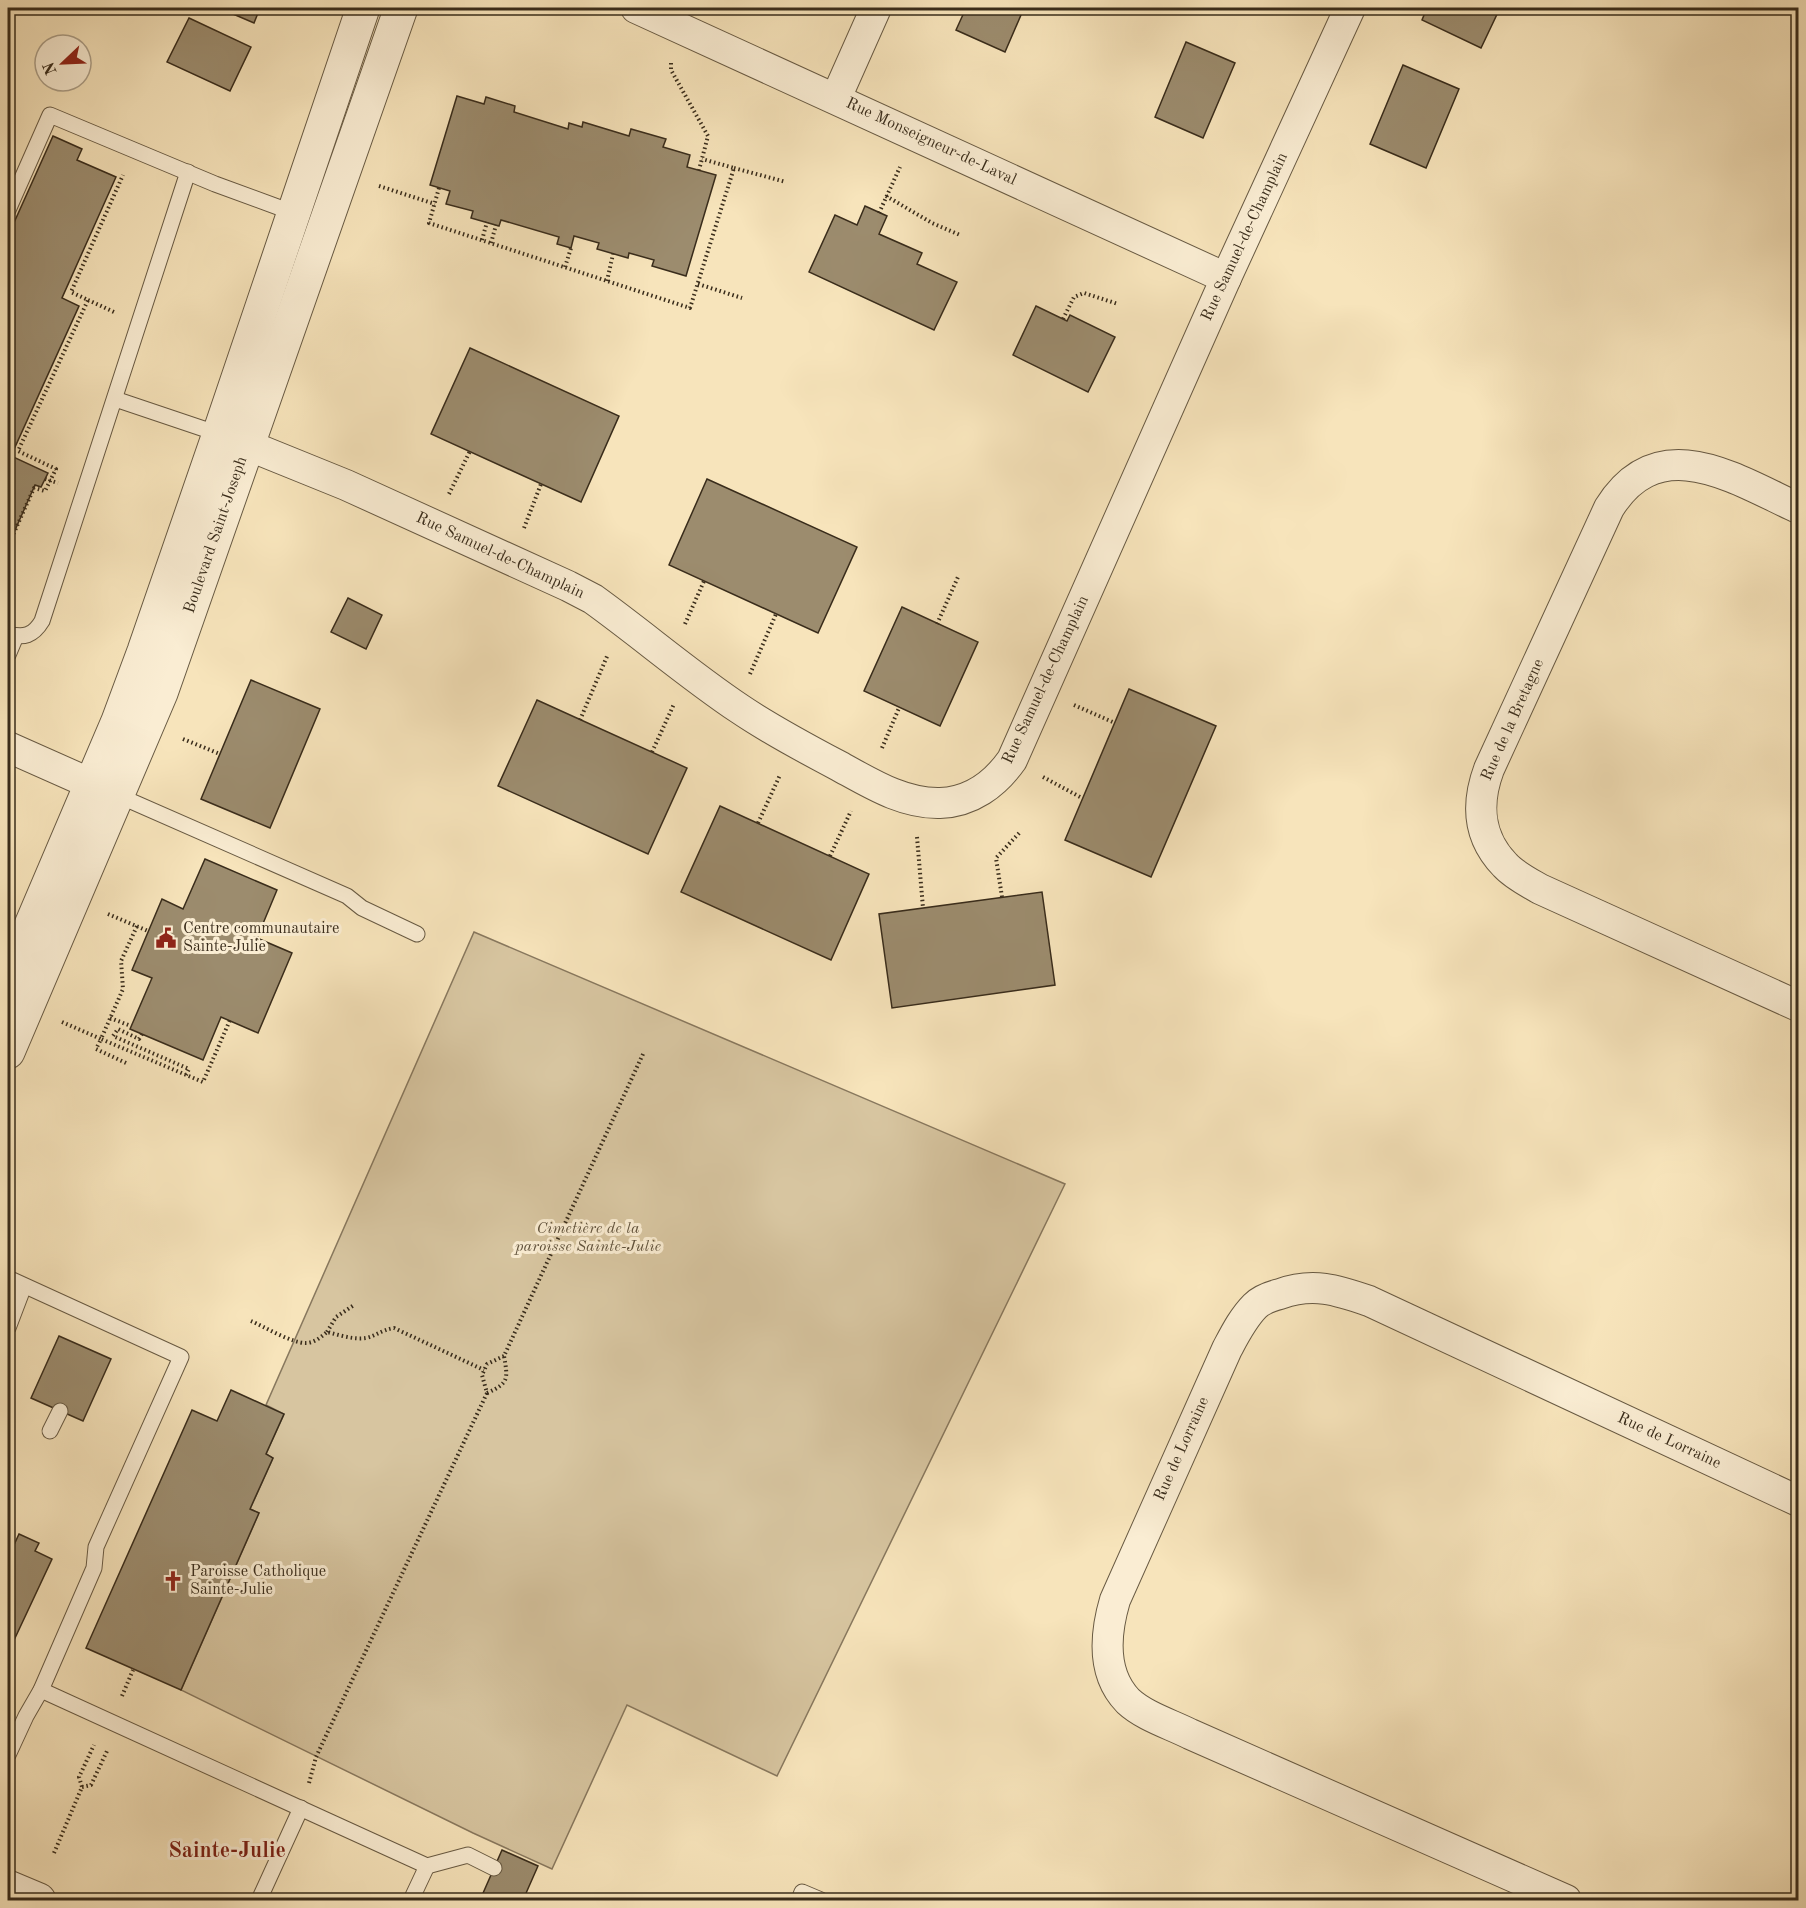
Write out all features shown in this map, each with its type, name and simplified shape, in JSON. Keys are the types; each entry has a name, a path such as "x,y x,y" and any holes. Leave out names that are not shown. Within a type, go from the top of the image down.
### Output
{"street":[{"name":"Boulevard Saint-Joseph","path":"8,979 104,790 161,693 233,440 294,213 363,8"},
{"name":"Boulevard Saint-Joseph","path":"233,440 401,8"},
{"name":"Rue Monseigneur-de-Laval","path":"636,8 1226,278"},
{"path":"836,98 876,8"},
{"name":"Rue Samuel-de-Champlain","path":"233,440 346,485 593,599 740,709 801,746 881,789 906,798 942,803 965,798 985,789 1001,776 1012,760 1226,278 1350,8"},
{"name":"Rue de la Bretagne","path":"1798,508 1723,474 1696,466 1676,464 1655,469 1636,478 1619,491 1609,508 1489,769 1482,789 1480,808 1485,831 1496,853 1505,866 1521,878 1540,889 1798,1006"},
{"path":"8,747 104,790"},
{"name":"Boulevard Saint-Joseph","path":"8,1052 104,790"},
{"name":"Rue de Lorraine","path":"1566,1900 1190,1734 1143,1711 1129,1702 1122,1692 1112,1674 1107,1651 1108,1624 1115,1600 1227,1348 1241,1323 1256,1304 1296,1288 1319,1287 1346,1293 1369,1301 1798,1501"},
{"path":"8,1887 39,1900"}],"lane":[{"path":"8,210 50,115 294,213"},
{"path":"8,655 12,635 28,635 36,630 42,621 188,172"},
{"path":"115,399 233,440"},
{"path":"104,790 347,896 362,908 417,934"},
{"path":"8,1278 181,1357 96,1547 94,1568 41,1690 8,1755"},
{"path":"8,1328 24,1286"},
{"path":"50,1431 60,1411"},
{"path":"41,1690 427,1866 468,1855 494,1868"},
{"path":"260,1900 301,1808"},
{"path":"411,1900 427,1866"},
{"path":"799,1900 802,1892 821,1900"}],"path":[{"path":"672,57 671,70 708,136 699,170"},
{"path":"879,213 915,135"},
{"path":"702,159 786,182"},
{"path":"440,188 429,223 690,308 734,168"},
{"path":"8,546 34,488 45,491 48,479 56,469 18,451 88,300 71,292 124,174 115,170"},
{"path":"379,186 435,204"},
{"path":"886,196 932,223 960,236"},
{"path":"482,240 487,222"},
{"path":"491,243 496,225"},
{"path":"94,227 99,230"},
{"path":"565,267 571,248"},
{"path":"607,281 613,254"},
{"path":"698,284 742,298"},
{"path":"1063,319 1074,297 1084,293 1118,304"},
{"path":"448,496 470,452"},
{"path":"522,531 542,484"},
{"path":"938,624 958,577"},
{"path":"681,632 704,581"},
{"path":"748,679 776,614"},
{"path":"580,720 610,650 630,626"},
{"path":"879,754 899,708"},
{"path":"183,739 219,754"},
{"path":"758,823 782,771 801,746"},
{"path":"918,800 916,831 923,908"},
{"path":"1002,897 996,858 1021,831"},
{"path":"108,914 148,931"},
{"path":"126,1063 96,1049 123,989 121,961 137,926"},
{"path":"110,1018 131,1026"},
{"path":"62,1022 203,1082 230,1020"},
{"path":"142,1034 139,1039 118,1029 113,1036 189,1069 186,1075"},
{"path":"316,1757 487,1394 501,1386 507,1374 504,1356 643,1054"},
{"path":"252,1321 305,1343 317,1340 327,1332 336,1317 354,1305"},
{"path":"327,1332 352,1338 367,1338 382,1330 394,1328 484,1370"},
{"path":"487,1394 482,1375 484,1370 487,1364 504,1356"},
{"path":"122,1697 133,1670"},
{"path":"54,1853 82,1787 79,1777 94,1745"},
{"path":"82,1787 91,1785 107,1751"}],"green space":[{"name":"Cimetière de la paroisse Sainte-Julie","path":"474,932 1065,1184 777,1776 627,1705 552,1869 473,1833 181,1690 259,1513 250,1509 273,1458 266,1454 284,1414 266,1405"}],"building":[{"path":"219,8 260,8 254,23"},
{"path":"966,8 1024,8 1005,52 956,30"},
{"path":"1427,8 1500,8 1481,48 1422,20"},
{"path":"189,18 251,47 230,91 167,62"},
{"path":"1186,42 1235,63 1203,138 1155,117"},
{"path":"1403,65 1459,89 1426,168 1370,144"},
{"path":"457,96 484,104 486,97 515,106 514,112 568,129 569,123 582,127 583,122 629,136 631,129 666,139 663,147 690,155 687,167 716,175 686,276 652,266 654,260 629,253 628,258 597,249 599,243 574,236 571,248 557,244 559,237 501,220 499,226 471,218 473,211 446,204 450,191 430,185"},
{"path":"53,136 82,149 77,160 116,177 62,298 79,306 11,456 48,473 41,487 35,485 8,546 8,236"},
{"path":"865,206 887,216 879,234 922,253 917,264 957,282 934,330 809,272 835,215 857,225"},
{"path":"1036,306 1067,321 1070,315 1115,337 1088,392 1013,355"},
{"path":"470,348 619,416 581,502 431,434"},
{"path":"707,479 857,547 818,633 669,565"},
{"path":"348,598 382,615 366,649 331,632"},
{"path":"902,607 978,642 940,726 864,691"},
{"path":"251,680 320,709 270,828 201,799"},
{"path":"1129,689 1216,726 1151,877 1065,840"},
{"path":"537,700 687,768 648,854 498,786"},
{"path":"720,806 869,874 831,960 681,892"},
{"path":"205,859 277,890 257,938 292,953 258,1033 221,1017 203,1060 130,1029 152,978 132,970 162,899 183,909"},
{"path":"1042,892 1055,985 892,1008 879,914"},
{"path":"59,1336 111,1359 83,1421 31,1398"},
{"name":"Paroisse Catholique Sainte-Julie","path":"231,1390 284,1414 266,1454 273,1458 250,1509 259,1513 181,1690 86,1648 192,1410 217,1421"},
{"path":"19,1534 39,1543 35,1551 52,1559 8,1653 8,1558"},
{"path":"502,1850 538,1866 523,1900 480,1900"}],"place":[{"name":"Centre communautaire Sainte-Julie","path":"166,938"},
{"name":"Paroisse Catholique Sainte-Julie","path":"173,1581"}],"district":[{"name":"Sainte-Julie","path":"227,1851"}]}
